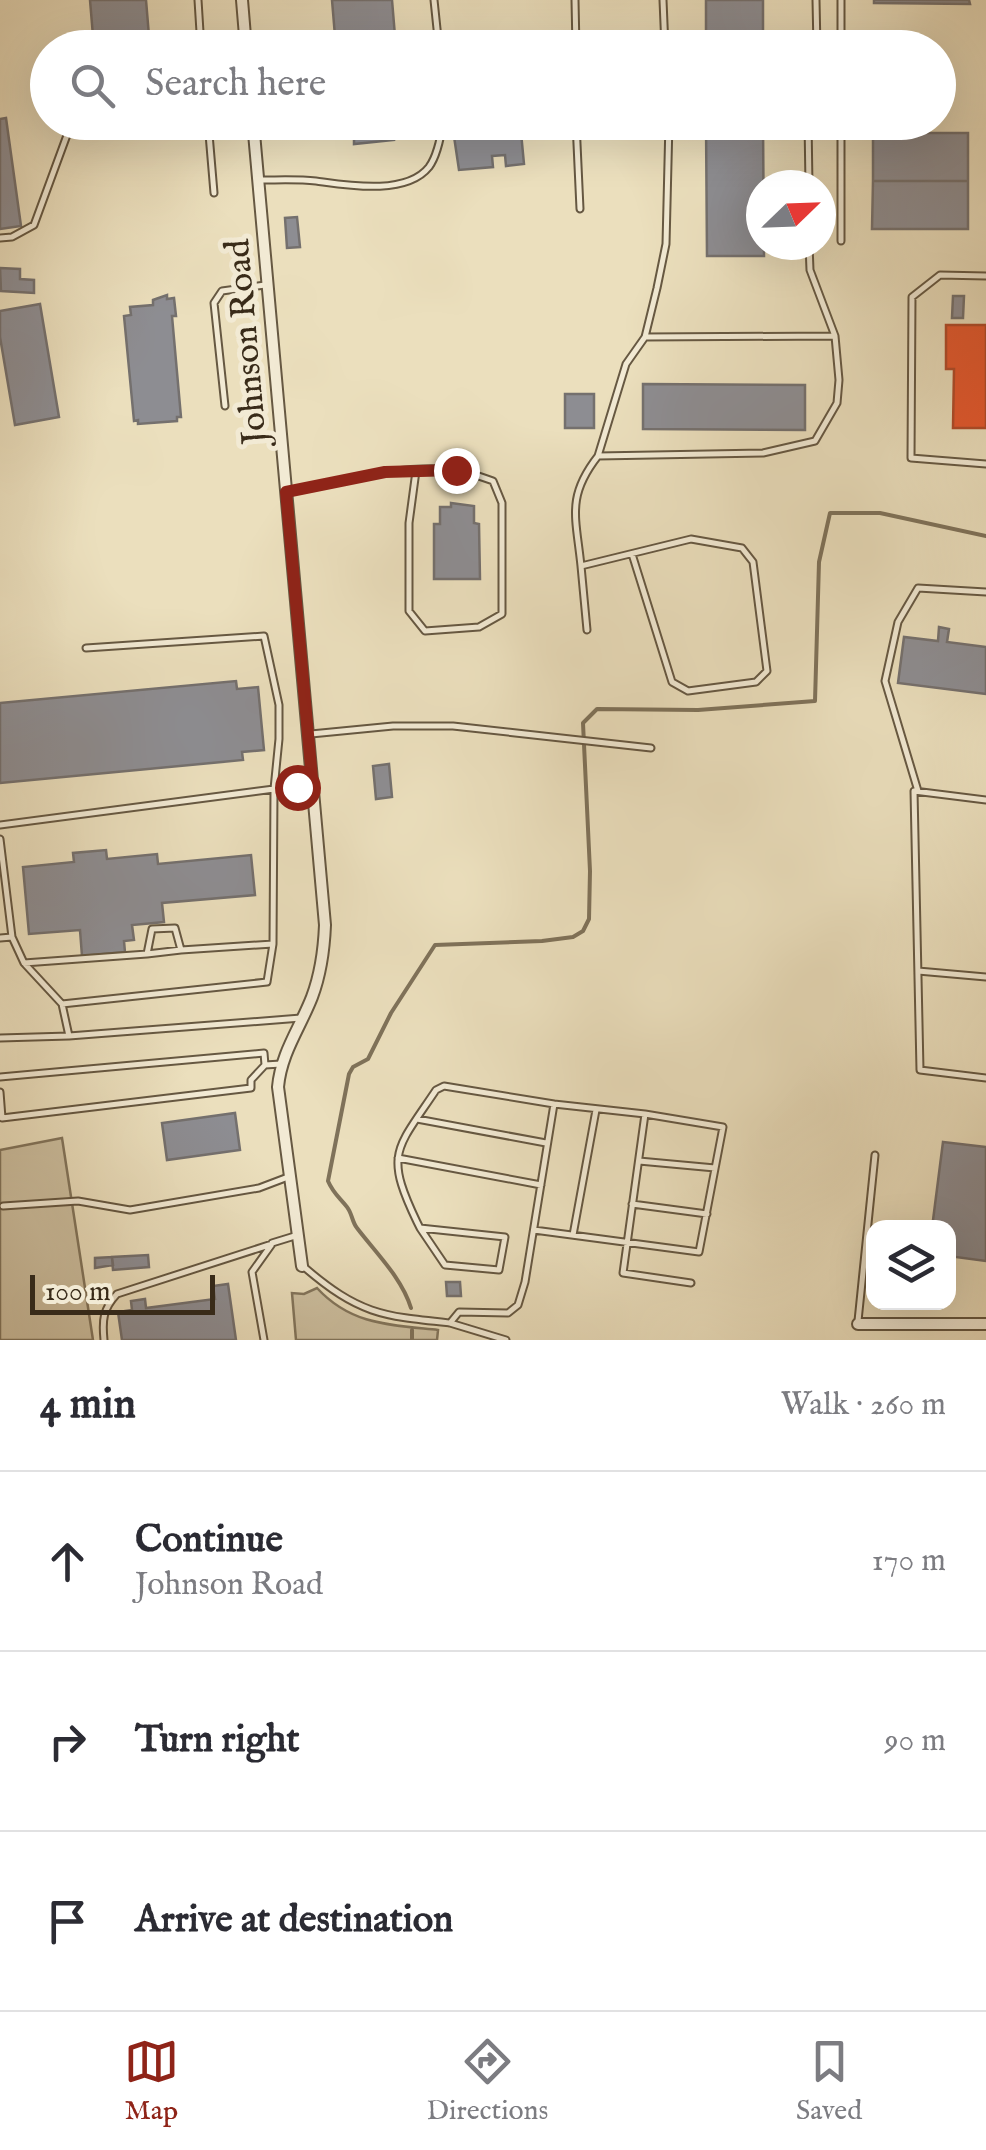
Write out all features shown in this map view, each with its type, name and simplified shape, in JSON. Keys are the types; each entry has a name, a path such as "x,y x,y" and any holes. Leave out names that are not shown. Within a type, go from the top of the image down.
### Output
{"street":[{"path":"242,0 244,30"},
{"name":"Johnson Road","path":"255,140 325,925 320,973 281,1064 278,1096 302,1266"},
{"path":"858,1324 986,1324"}],"lane":[{"path":"198,0 200,30"},
{"path":"434,0 436,30"},
{"path":"575,0 576,30"},
{"path":"662,0 664,30"},
{"path":"816,0 817,30"},
{"path":"841,0 841,30"},
{"path":"0,238 12,237 34,225 65,140"},
{"path":"210,140 214,193"},
{"path":"258,180 356,188 404,180 420,175 430,166 438,140"},
{"path":"577,140 580,209"},
{"path":"587,630 574,502 580,480 598,456 626,364 645,337 666,244 669,140"},
{"path":"808,140 808,170"},
{"path":"840,241 841,140"},
{"path":"598,456 764,453 816,441 836,404 839,380 835,336 810,260"},
{"path":"986,276 940,275 912,297 911,458 986,464"},
{"path":"226,406 214,303 222,291 268,285"},
{"path":"645,337 835,336"},
{"path":"286,492 385,472 416,471 456,470 493,481 502,503 502,614 480,626 425,632 410,611 409,522 416,471"},
{"path":"581,566 692,539 742,548 753,562 767,671 756,682 688,691 672,682 632,554"},
{"path":"919,792 886,680 898,622 918,588 986,592"},
{"path":"62,1004 266,982 273,944 279,706 264,636 86,648"},
{"path":"308,735 392,726 453,726 651,748"},
{"path":"0,825 274,789 313,789"},
{"path":"986,800 914,791 920,1070 986,1078"},
{"path":"0,839 12,937 24,963 62,1004 69,1036"},
{"path":"148,954 152,929 175,928 181,950"},
{"path":"0,938 12,937"},
{"path":"24,963 273,944"},
{"path":"918,971 986,978"},
{"path":"0,1038 301,1018"},
{"path":"0,1077 264,1053 265,1065"},
{"path":"0,1092 2,1118 251,1088 251,1080 265,1065 281,1064"},
{"path":"420,1228 504,1237 499,1270 445,1265 420,1228 398,1184 400,1144 436,1090 444,1086 723,1128 699,1252 534,1230"},
{"path":"450,1324 459,1312 508,1313 518,1305 526,1282 554,1104"},
{"path":"574,1235 596,1110"},
{"path":"644,1114 623,1273 690,1284"},
{"path":"416,1119 548,1143"},
{"path":"858,1324 875,1154"},
{"path":"398,1158 541,1186"},
{"path":"637,1160 715,1168"},
{"path":"1,1206 78,1201 130,1210 259,1188 288,1176"},
{"path":"632,1204 707,1214"},
{"path":"104,1340 102,1321 116,1294 298,1235"},
{"path":"264,1340 252,1272 272,1244"},
{"path":"302,1266 358,1308 450,1324 506,1340"}],"shaded area":[{"path":"62,1138 93,1340 0,1340 0,1150"},
{"path":"317,1288 344,1309 372,1321 438,1330 437,1340 296,1340 292,1293 304,1294"}],"building: Shops":[{"path":"946,325 986,325 986,428 953,428 954,369 946,369"}],"building: Industry":[{"path":"90,0 146,0 148,30 92,30"},
{"path":"332,0 392,0 394,30 334,30"},
{"path":"706,0 763,0 763,30 706,30"},
{"path":"969,0 970,4 874,3"},
{"path":"6,118 21,226 0,229 0,119"},
{"path":"956,133 968,133 968,181 873,181 873,140 956,140"},
{"path":"354,140 394,140 354,144"},
{"path":"455,140 522,140 524,164 506,166 505,155 492,156 493,167 459,170"},
{"path":"706,140 763,140 763,170 746,170 746,256 707,256"},
{"path":"873,181 968,181 968,229 872,229"},
{"path":"297,217 300,247 287,248 285,218"},
{"path":"0,268 20,269 20,279 34,280 34,293 1,291"},
{"path":"167,295 167,299 174,298 176,316 172,316 181,417 177,421 138,424 138,420 134,421 124,316 131,315 130,307 153,305 153,300"},
{"path":"953,296 964,296 963,318 952,318"},
{"path":"40,304 59,417 15,425 0,337 0,311"},
{"path":"643,384 805,385 805,430 643,429"},
{"path":"565,394 594,394 594,428 565,428"},
{"path":"451,503 474,506 474,523 479,524 480,579 434,579 434,524 440,524 440,507 451,507"},
{"path":"939,627 949,629 947,642 986,647 986,694 898,683 904,637 938,641"},
{"path":"236,681 237,689 258,687 264,750 242,752 243,760 0,783 0,703"},
{"path":"389,764 392,797 376,799 373,766"},
{"path":"106,850 107,859 157,854 158,864 251,855 255,895 162,903 164,922 132,925 134,940 124,941 125,952 82,956 80,930 29,934 23,867 74,862 73,853"},
{"path":"235,1113 240,1150 167,1160 162,1123"},
{"path":"943,1142 986,1147 986,1261 956,1257 956,1220 933,1220"},
{"path":"148,1255 149,1267 113,1270 112,1257"},
{"path":"112,1257 113,1265 95,1268 95,1258"},
{"path":"446,1282 460,1282 461,1296 447,1296"},
{"path":"228,1284 236,1340 122,1340 118,1312 132,1310 131,1301 145,1299 146,1308 215,1299 213,1286"}],"waterway":[{"path":"411,1308 395,1276 357,1228 349,1209 328,1181 349,1074 353,1067 368,1059 391,1013 435,945 542,941 573,937 583,931 589,919 590,871 583,723 597,709 698,710 815,701 819,562 830,513 880,513 986,536"},
{"path":"412,1330 412,1340"}],"route":[{"path":"297,787 313,789 286,492 385,472 456,470"}]}
